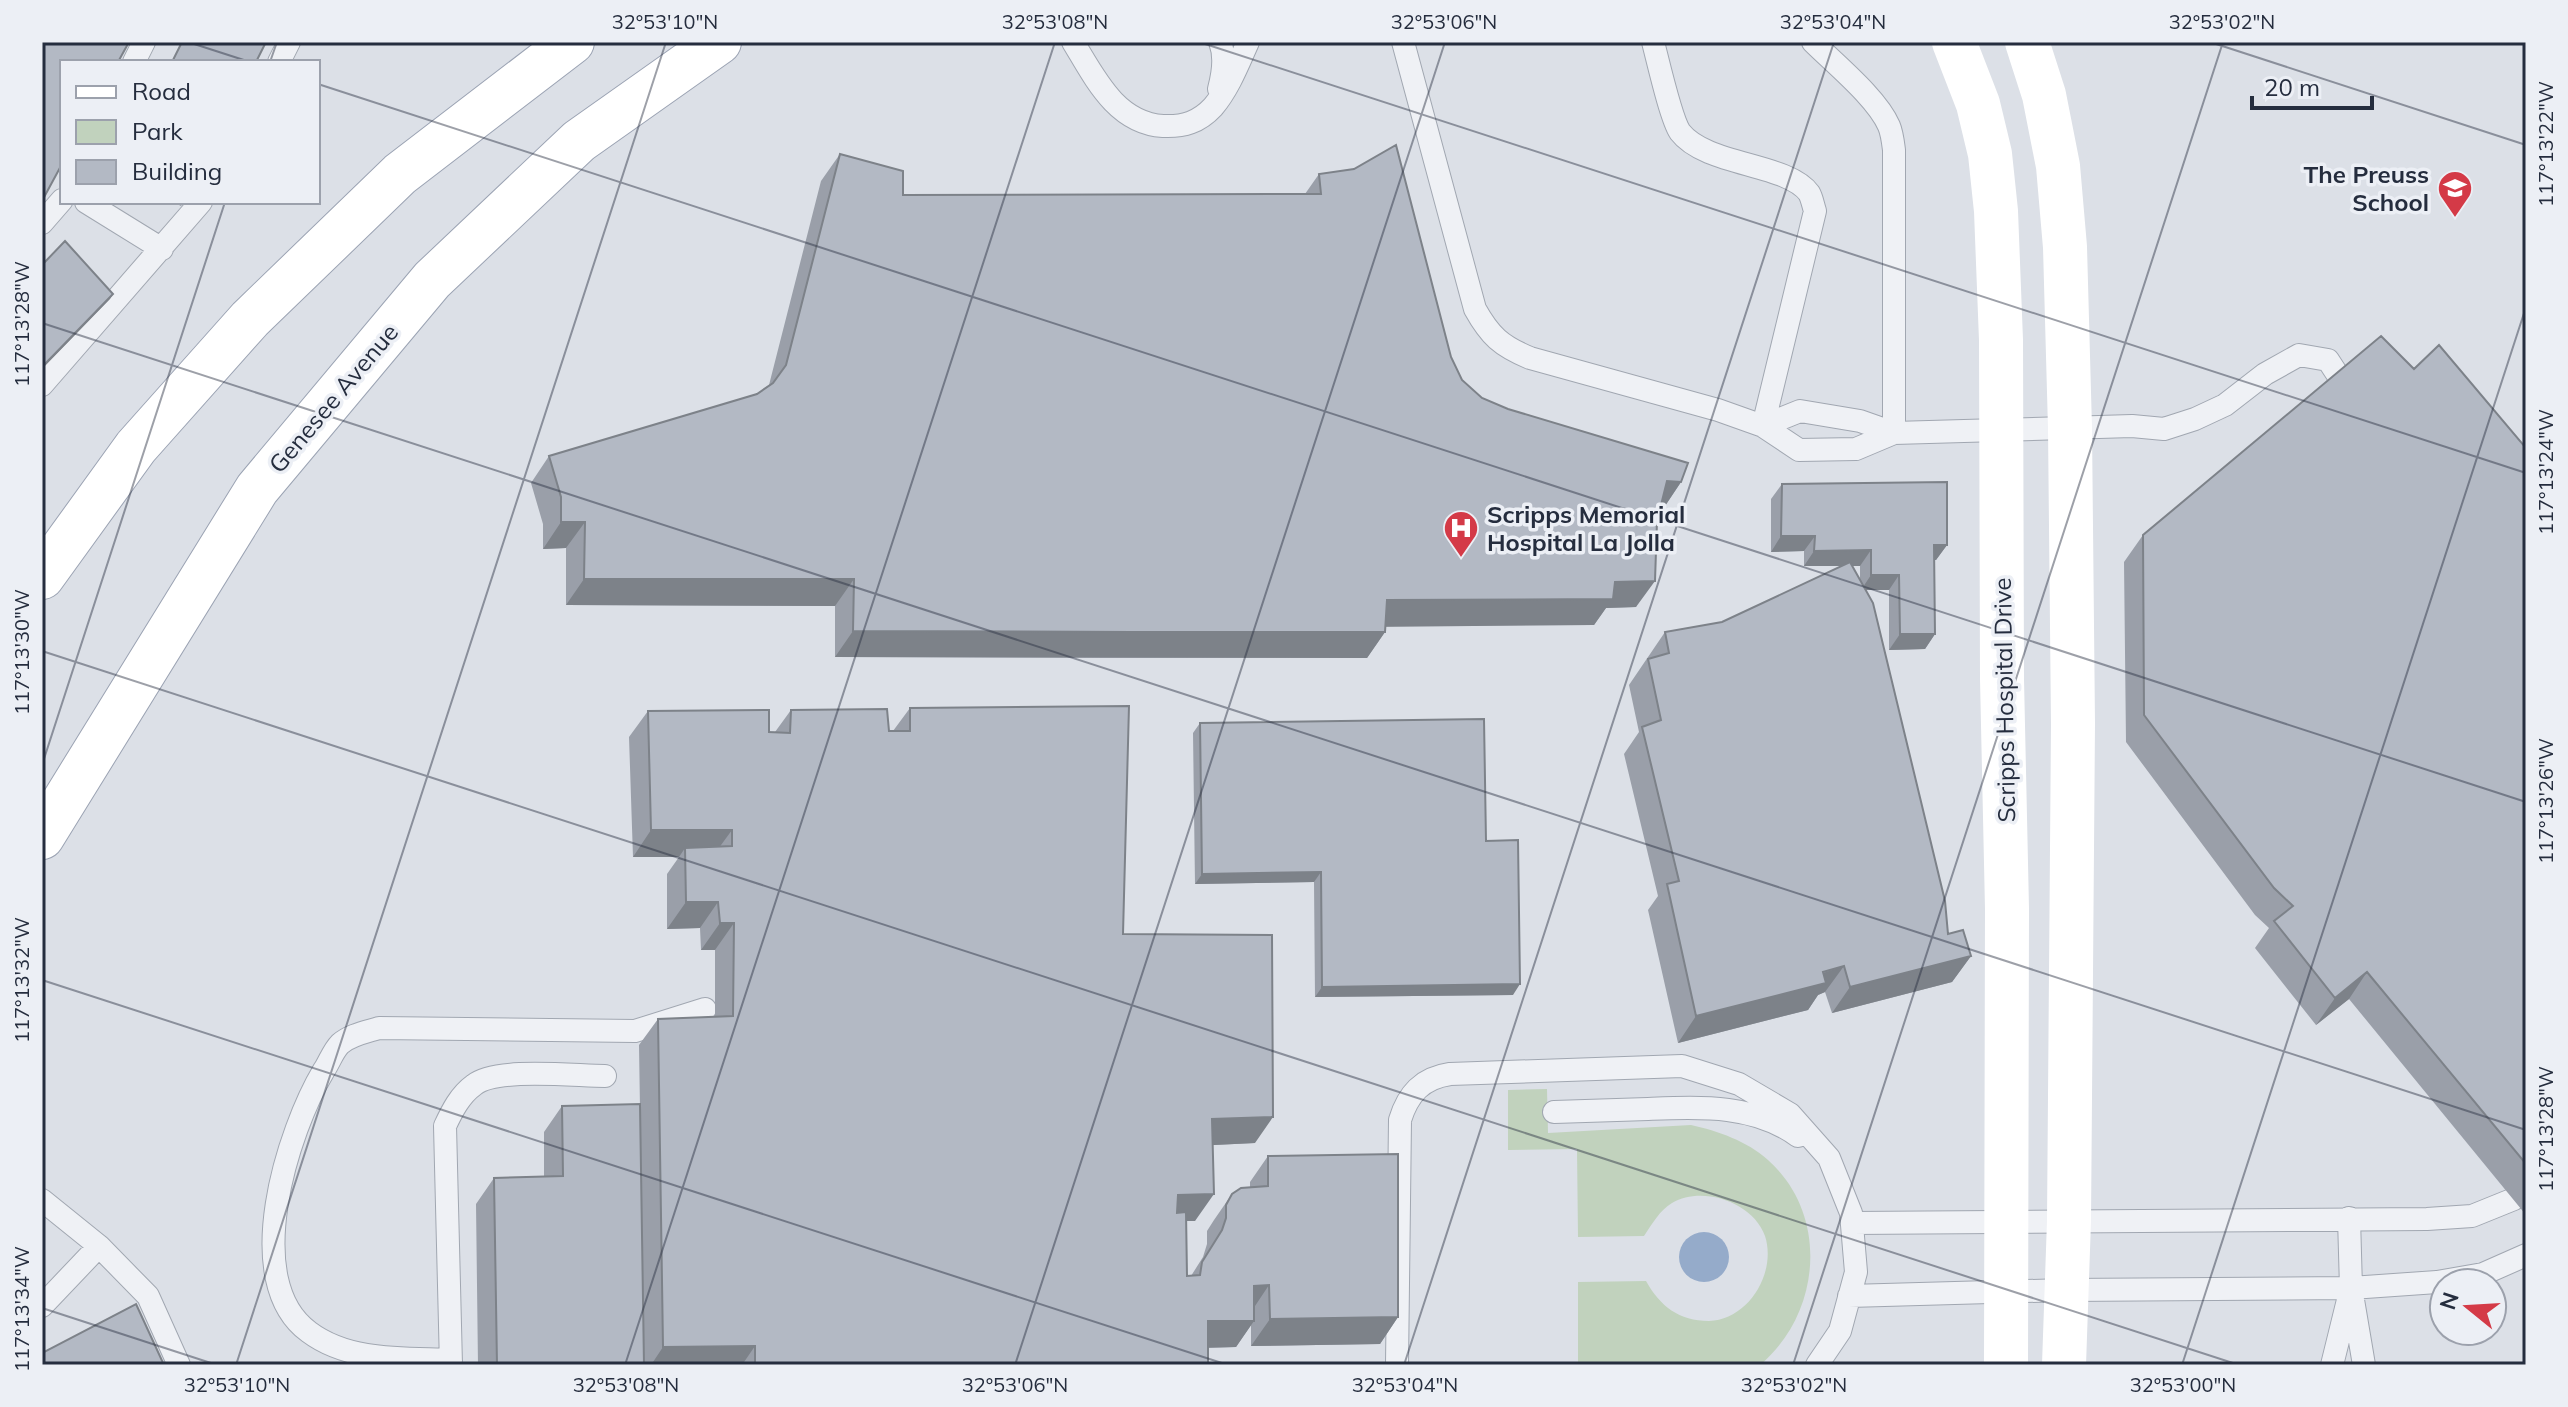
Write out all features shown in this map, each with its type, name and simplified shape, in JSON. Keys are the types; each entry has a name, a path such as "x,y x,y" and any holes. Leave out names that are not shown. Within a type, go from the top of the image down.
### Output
{"street":[{"path":"42,577 136,447 250,319 400,174 572,42"},
{"name":"Genesee Avenue","path":"42,837 257,489 432,280 579,141 719,42"},
{"name":"Scripps Hospital Drive","path":"1954,42 1978,104 1990,154 2000,311 2007,909 2006,1365"},
{"path":"2027,42 2044,95 2058,166 2065,247 2073,724 2069,1221 2064,1365"}],"lane":[{"path":"135,60 144,42"},
{"path":"280,60 289,42"},
{"path":"1073,42 1109,98 1127,115 1150,125 1177,127 1198,121 1214,106 1229,84 1248,42"},
{"path":"1214,106 1222,78 1224,51 1220,42"},
{"path":"1403,42 1475,309 1488,332 1509,349 1530,358 1718,410 1763,426 1799,450 1856,449 1894,433 2001,428 2144,426 2164,429 2225,405 2265,374 2299,355 2328,360 2341,380"},
{"path":"1653,42 1678,129 1688,141 1704,150 1797,182 1810,194 1813,202 1815,211 1763,426"},
{"path":"1813,42 1872,101 1891,129 1894,165 1894,433"},
{"path":"42,223 60,202"},
{"path":"89,204 162,249"},
{"path":"42,385 199,204"},
{"path":"1763,426 1800,411 1860,421 1894,433"},
{"path":"605,1076 499,1075 475,1083 455,1105 445,1126 451,1362 374,1357 334,1346 307,1332 283,1302 275,1277 274,1233 280,1182 299,1121 314,1087 340,1045 359,1033 379,1028 635,1031 705,1009"},
{"path":"1397,1365 1400,1120 1405,1103 1417,1087 1433,1077 1450,1074 1682,1066 1739,1084 1790,1114 1829,1158 1851,1213 1856,1272 1840,1331 1817,1365"},
{"path":"1554,1112 1707,1107 1743,1112 1784,1126 1829,1158"},
{"path":"1852,1223 2427,1219 2472,1216 2514,1199"},
{"path":"42,1200 99,1246 148,1296 179,1365"},
{"path":"2349,1218 2351,1288 2364,1365"},
{"path":"42,1306 99,1246"},
{"path":"1849,1296 2065,1290 2351,1288 2437,1282 2483,1274 2526,1255"},
{"path":"2332,1365 2351,1288"},
{"path":"1803,1365 1840,1331"}],"green space":[{"path":"1547,1089 1548,1133 1691,1125 1751,1147 1768,1160 1788,1183 1801,1208 1809,1236 1810,1264 1806,1292 1796,1319 1780,1344 1760,1365 1578,1365 1578,1282 1646,1281 1664,1305 1680,1315 1698,1320 1723,1319 1747,1303 1756,1292 1767,1265 1768,1250 1759,1224 1750,1214 1725,1200 1698,1196 1672,1203 1660,1213 1644,1236 1578,1237 1577,1149 1508,1150 1508,1090"}],"water":[{"path":"1704,1232 1722,1239 1729,1257 1722,1275 1704,1282 1686,1275 1679,1257 1686,1239"}],"building":[{"path":"45,42 129,42 119,60 60,60 60,168 42,201 42,48"},
{"path":"182,42 266,42 257,60 173,60"},
{"path":"1396,145 1451,357 1462,380 1482,398 1508,409 1688,463 1681,482 1667,481 1657,521 1655,581 1615,582 1613,599 1387,600 1385,632 1132,632 853,631 854,579 584,579 585,522 561,522 561,497 549,456 757,394 773,383 786,365 840,154 903,171 903,195 1321,194 1319,174 1354,169"},
{"path":"65,241 113,294 42,367 42,265"},
{"path":"2381,336 2414,369 2439,345 2526,448 2526,1164 2367,972 2335,998 2274,921 2293,906 2274,888 2144,715 2143,535"},
{"path":"1947,482 1947,545 1934,545 1935,634 1900,634 1899,575 1871,575 1871,550 1814,551 1815,536 1781,536 1782,484"},
{"path":"1850,562 1873,603 1945,901 1948,934 1963,930 1971,956 1850,987 1844,966 1823,972 1826,983 1696,1016 1667,884 1679,881 1642,727 1661,720 1648,659 1669,653 1665,632 1722,622"},
{"path":"1129,706 1123,934 1272,935 1273,1117 1212,1119 1214,1194 1178,1195 1177,1213 1186,1212 1187,1276 1200,1275 1202,1262 1222,1230 1226,1205 1232,1194 1241,1188 1268,1186 1268,1156 1398,1154 1398,1317 1270,1319 1269,1285 1254,1286 1254,1321 1208,1321 1208,1365 755,1365 755,1346 663,1347 658,1019 733,1016 734,923 720,923 718,902 686,902 685,848 732,846 732,830 651,830 648,711 769,710 769,732 790,733 791,710 887,709 889,731 910,731 910,708"},
{"path":"1484,719 1486,841 1518,840 1520,984 1322,987 1321,872 1202,874 1200,723"},
{"path":"640,1104 644,1365 497,1365 494,1178 563,1176 562,1106"},
{"path":"136,1304 164,1365 42,1365 42,1353"}],"place":[{"name":"The Preuss School","path":"2455,219"},
{"name":"Scripps Memorial Hospital La Jolla","path":"1461,559"}]}
